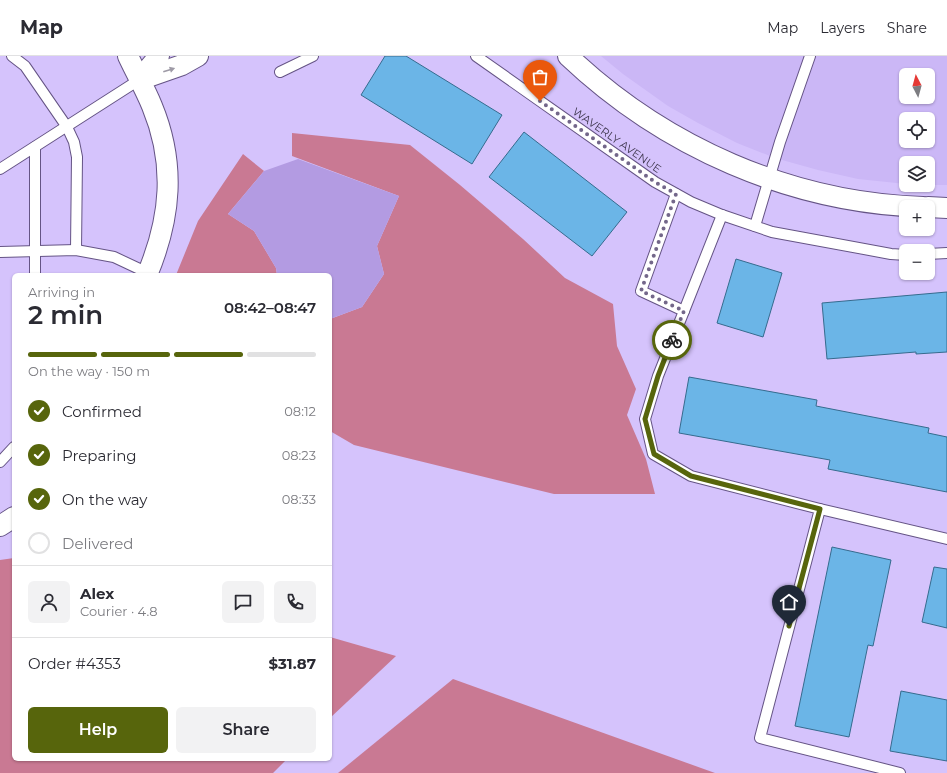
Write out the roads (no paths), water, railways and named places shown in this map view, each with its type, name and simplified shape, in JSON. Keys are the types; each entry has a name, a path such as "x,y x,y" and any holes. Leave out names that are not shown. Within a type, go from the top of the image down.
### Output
{"street":[{"path":"116,56 139,80"},
{"path":"128,56 157,119 164,148 168,181 165,224 148,273"},
{"path":"139,80 159,56"},
{"path":"139,80 182,66 198,56"},
{"path":"568,56 607,91 683,141 709,154 769,179 822,194 882,205 899,206"},
{"path":"935,207 947,208"},
{"path":"0,526 12,518"}],"lane":[{"path":"12,56 25,66 67,127 74,142 77,157 76,250"},
{"path":"280,72 313,56"},
{"name":"WAVERLY AVENUE","path":"476,56 655,182 676,194 722,215 794,237 899,255"},
{"path":"755,226 780,142 810,56"},
{"path":"0,169 139,80"},
{"path":"35,147 35,273"},
{"path":"676,194 641,291 684,311"},
{"path":"722,215 658,376 645,419 654,454 691,476 820,509 947,539"},
{"path":"0,252 76,250 114,257 146,273"},
{"path":"935,254 947,253"},
{"path":"0,462 12,449"},
{"path":"820,509 760,738 900,773"}]}
